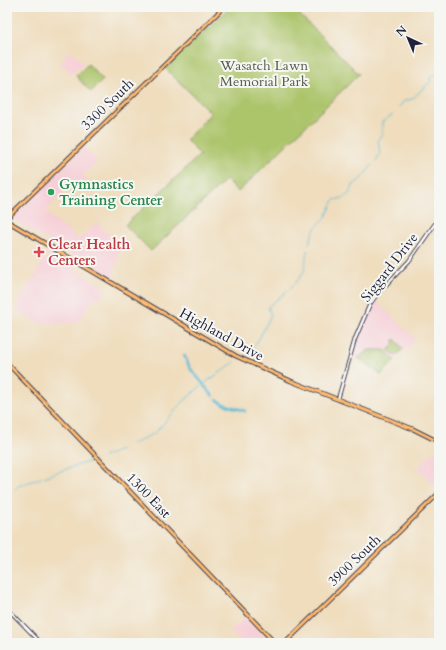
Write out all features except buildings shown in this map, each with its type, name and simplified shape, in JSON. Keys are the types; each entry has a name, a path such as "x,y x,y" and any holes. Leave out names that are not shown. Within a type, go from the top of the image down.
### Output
{"main road":[{"name":"3300 South","path":"7,219 224,7"},
{"name":"Highland Drive","path":"7,219 236,356 271,373 413,429 439,442"},
{"name":"1300 East","path":"7,363 275,643"},
{"name":"3900 South","path":"285,643 439,494"}],"street":[{"name":"Siggard Drive","path":"338,399 355,339 370,304 378,293 410,261 439,218"},
{"path":"7,608 41,643"}],"shaded area":[{"path":"71,50 84,64 72,74 60,63 66,57 64,55 66,53 71,54 69,52"},
{"path":"84,147 98,161 83,175 88,180 76,192 70,186 46,211 62,228 65,227 78,240 97,222 120,247 113,280 16,221 15,214"},
{"path":"50,254 104,287 103,294 99,298 94,298 77,323 38,323 15,308 47,255"},
{"path":"375,300 416,339 381,375 358,358 351,358 364,320"},
{"path":"439,435 439,491 418,468 438,447 435,437"},
{"path":"245,617 270,643 235,643 239,639 230,631"}],"green space":[{"name":"Wasatch Lawn Memorial Park","path":"230,7 292,7 359,74 238,192 226,180 151,251 125,225 200,155 186,140 211,113 165,68"},
{"path":"88,64 103,80 91,92 76,76"},
{"path":"395,339 403,349 395,356 388,350 395,343 393,341"},
{"path":"369,350 385,350 395,360 381,375 358,358"}],"waterway":[{"path":"398,108 404,101 412,99 431,81 429,78 439,72"},
{"path":"376,161 380,153 378,140 382,134 382,122 392,115"},
{"path":"309,243 315,228 326,217 334,200 349,194 353,185 360,180 372,165"},
{"path":"247,355 259,339 271,315 268,307 302,275 305,268 308,250"},
{"path":"184,355 190,368 213,396"},
{"path":"205,383 235,362"},
{"path":"132,444 155,433 183,402 201,386"},
{"path":"217,400 245,411"},
{"path":"103,457 123,449"},
{"path":"15,489 18,486 94,460"}],"place":[{"name":"Gymnastics Training Center","path":"51,192"},
{"name":"Clear Health Centers","path":"39,252"}]}
